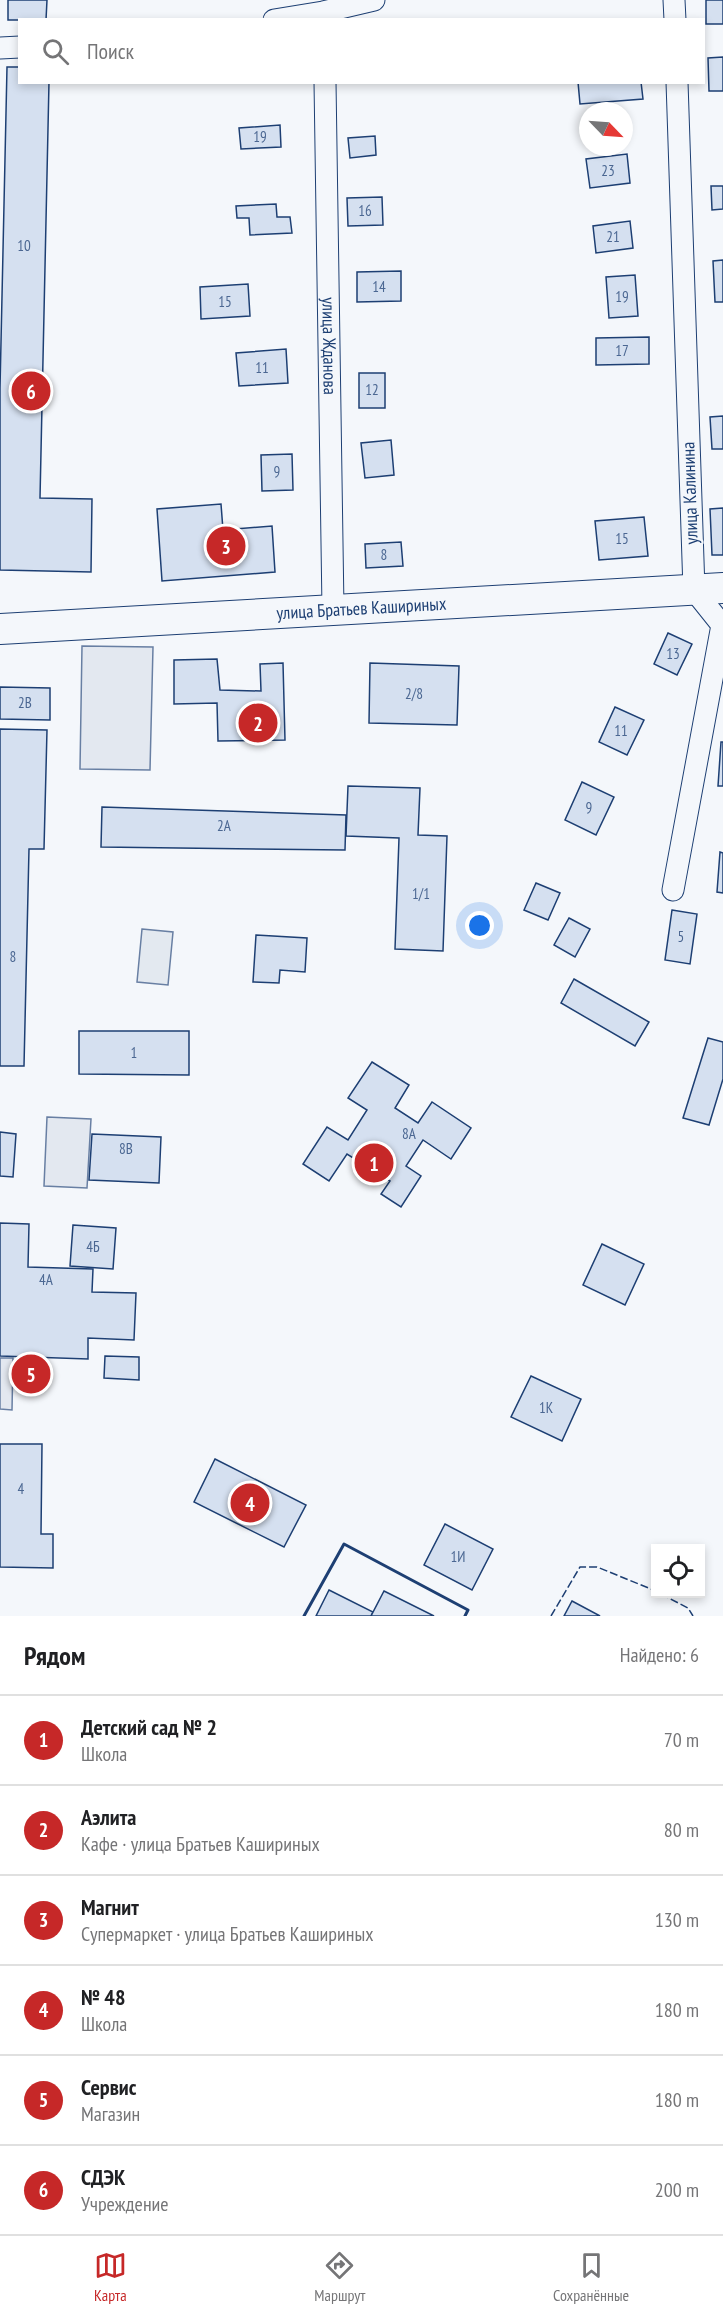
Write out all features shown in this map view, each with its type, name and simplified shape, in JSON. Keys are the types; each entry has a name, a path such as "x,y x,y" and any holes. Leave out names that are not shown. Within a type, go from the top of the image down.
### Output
{"main road":[{"name":"улица Братьев Кашириных","path":"0,629 723,588"}],"street":[{"path":"284,18 374,0"},
{"path":"674,0 675,18"},
{"path":"0,48 18,47"},
{"name":"улица Жданова","path":"325,84 333,609"},
{"name":"улица Калинина","path":"677,84 694,590"},
{"path":"673,890 722,625 694,590"}],"shaded area":[{"path":"82,646 153,647 150,770 80,769"},
{"path":"142,929 173,932 168,985 137,982"},
{"path":"47,1117 91,1119 87,1188 44,1186"},
{"path":"0,1358 13,1358 12,1410 0,1409"}],"building":[{"path":"8,0 47,0 46,18 8,20"},
{"path":"706,0 723,0 723,24 706,24"},
{"path":"723,57 723,91 709,91 708,58"},
{"path":"7,67 18,67 18,84 49,84 40,498 92,499 91,572 0,570 0,388"},
{"path":"578,84 641,84 643,99 580,102"},
{"path":"280,125 281,147 241,149 239,128"},
{"path":"375,136 376,155 350,158 348,138"},
{"path":"627,156 630,183 590,188 586,159"},
{"path":"711,186 723,186 723,209 712,210"},
{"path":"382,197 383,225 348,226 347,198"},
{"path":"276,204 277,217 290,217 292,233 250,235 249,218 237,218 236,206"},
{"path":"630,221 633,248 596,253 593,226"},
{"path":"723,260 723,302 715,302 713,261"},
{"path":"401,271 401,301 357,302 357,272"},
{"path":"635,275 638,316 609,318 606,277"},
{"path":"248,284 250,316 201,319 200,287"},
{"path":"649,337 649,364 596,365 596,338"},
{"path":"286,349 288,383 239,386 236,353"},
{"path":"359,373 385,373 385,408 359,408"},
{"path":"723,416 723,449 712,449 710,417"},
{"path":"391,440 394,475 365,478 361,443"},
{"path":"292,454 293,490 262,491 261,455"},
{"path":"221,504 223,530 272,526 275,572 162,581 157,509"},
{"path":"723,508 723,555 712,555 710,509"},
{"path":"644,517 648,556 599,560 595,521"},
{"path":"401,542 403,566 366,568 365,544"},
{"path":"668,633 692,644 677,675 654,664"},
{"path":"217,659 220,690 261,691 260,664 283,663 285,740 218,741 217,703 174,704 174,660"},
{"path":"370,663 459,666 457,725 369,723"},
{"path":"0,687 50,688 50,720 0,719"},
{"path":"615,707 644,720 627,755 599,742"},
{"path":"0,729 47,730 44,849 29,849 24,1066 0,1066"},
{"path":"721,742 723,742 723,786 718,786"},
{"path":"582,782 614,797 596,835 565,820"},
{"path":"348,786 420,788 418,835 447,836 443,951 395,949 399,838 346,836"},
{"path":"102,807 346,815 345,850 101,847"},
{"path":"720,852 723,853 723,893 717,892"},
{"path":"536,883 560,893 548,920 524,910"},
{"path":"672,910 697,914 690,964 665,960"},
{"path":"569,918 590,929 575,957 554,945"},
{"path":"256,935 307,938 305,972 280,970 279,983 253,982"},
{"path":"574,979 649,1022 635,1046 561,1003"},
{"path":"79,1031 189,1031 189,1075 79,1074"},
{"path":"708,1038 723,1042 723,1079 709,1125 683,1118"},
{"path":"372,1062 409,1085 395,1108 418,1123 432,1102 471,1128 451,1159 423,1140 406,1166 421,1176 401,1207 381,1194 390,1181 347,1154 329,1181 303,1164 327,1127 348,1140 367,1110 348,1098"},
{"path":"0,1132 16,1134 13,1177 0,1176"},
{"path":"92,1134 161,1137 159,1183 89,1180"},
{"path":"0,1223 29,1224 28,1267 93,1269 92,1292 136,1293 134,1340 88,1338 88,1359 0,1356"},
{"path":"73,1225 116,1228 113,1269 70,1266"},
{"path":"602,1244 644,1264 625,1305 583,1285"},
{"path":"105,1356 139,1357 139,1380 104,1378"},
{"path":"16,1362 49,1364 47,1383 15,1382"},
{"path":"531,1376 581,1399 562,1441 511,1417"},
{"path":"0,1444 42,1444 41,1534 53,1534 53,1568 0,1567"},
{"path":"215,1459 306,1505 284,1547 194,1502"},
{"path":"445,1524 493,1549 472,1590 424,1565"},
{"path":"329,1590 373,1612 371,1616 316,1616"},
{"path":"384,1591 434,1616 371,1616"},
{"path":"572,1601 600,1616 564,1616"}],"fence":[{"path":"551,1616 580,1567 597,1567 651,1589"},
{"path":"669,1598 688,1608 693,1616"}],"wall":[{"path":"304,1616 344,1544 468,1610 465,1616"}],"place":[{"name":"СДЭК","path":"31,391"},
{"name":"Магнит","path":"226,546"},
{"name":"Аэлита","path":"258,723"},
{"name":"Детский сад № 2","path":"374,1163"},
{"name":"Сервис","path":"31,1374"},
{"name":"№ 48","path":"250,1503"}]}
